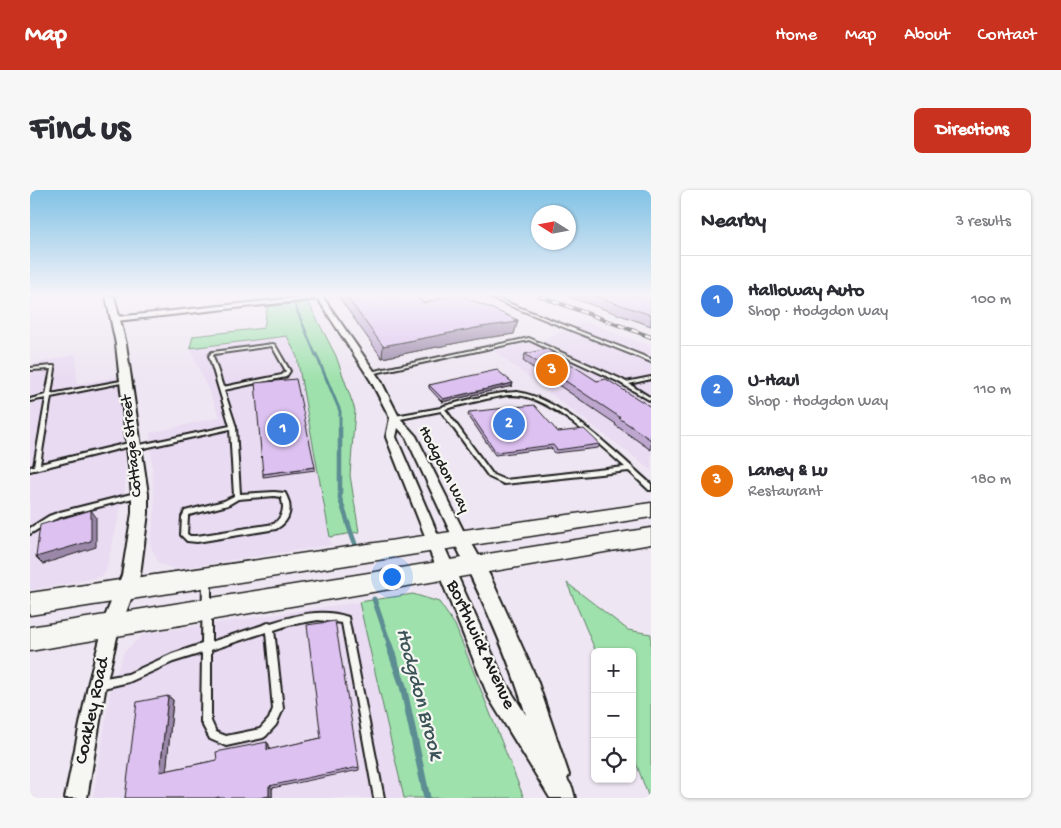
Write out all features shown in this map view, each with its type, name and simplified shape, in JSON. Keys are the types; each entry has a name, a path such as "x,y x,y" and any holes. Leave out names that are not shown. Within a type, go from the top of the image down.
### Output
{"main road":[{"path":"30,604 651,510"},
{"path":"30,639 651,536"}],"street":[{"name":"Cottage Street","path":"112,624 131,575 137,539 140,494 135,446 117,324"},
{"name":"Hodgdon Way","path":"338,324 370,373 395,418 411,436 460,538"},
{"name":"Hodgdon Way","path":"395,418 391,437 434,542"},
{"name":"Borthwick Avenue","path":"460,538 475,566 530,688 564,797"},
{"name":"Borthwick Avenue","path":"434,542 497,690 564,797"},
{"name":"Coakley Road","path":"76,798 97,685 112,624"}],"lane":[{"path":"559,324 651,361"},
{"path":"370,373 529,339 625,384 651,400"},
{"path":"222,388 284,376 288,371 273,345 213,353 211,356 233,427 237,497"},
{"path":"30,369 52,367 37,467"},
{"path":"625,384 651,378"},
{"path":"30,400 126,381"},
{"path":"395,418 442,410 446,406 500,395 526,395 556,409 630,468 651,488"},
{"path":"442,410 491,476 504,482 630,468"},
{"path":"30,469 233,427"},
{"path":"30,531 62,514 140,494"},
{"path":"283,495 286,498 284,522 276,526 197,539 189,539 184,535 187,514 226,503 237,497 283,495"},
{"path":"207,577 206,722 213,736 226,741 263,734 273,722 278,709 269,626"},
{"path":"97,685 129,678 172,658 269,626 318,616 345,620 379,798"}],"shaded area":[{"path":"577,324 593,324 651,347 651,470 494,351 541,341"},
{"path":"287,336 297,357 331,545 175,569 159,564 150,545 155,511 150,433 220,417 190,348"},
{"path":"76,354 77,384 117,377 125,453 125,489 106,571 102,576 30,590 30,365"},
{"path":"413,594 439,602 455,625 524,798 93,798 110,693 124,652 144,634"}],"green space":[{"path":"265,324 320,324 336,356 355,410 350,475 359,532 330,537 297,357 287,336 190,348 193,336 264,328"},
{"path":"567,583 628,630 651,634 651,798 649,798 636,763 636,648 594,648"},
{"path":"413,594 439,602 455,625 524,798 404,798 359,602"}],"building":[{"path":"367,324 500,324 481,327 383,346"},
{"path":"547,349 597,381 606,379 651,407 651,440 525,354"},
{"path":"497,370 513,383 443,399 429,385"},
{"path":"296,379 315,467 263,474 255,383"},
{"path":"534,405 558,432 584,429 600,444 557,450 553,445 496,452 469,412"},
{"path":"91,510 91,541 36,557 40,525"},
{"path":"335,621 359,767 269,786 269,796 259,798 125,798 137,702 168,696 160,772 217,760 216,752 267,742 267,750 321,738 307,625"}],"waterway":[{"name":"Hodgdon Brook","path":"303,324 316,356"},
{"name":"Hodgdon Brook","path":"316,354 340,411 340,499 349,526"},
{"name":"Hodgdon Brook","path":"348,524 355,544"},
{"name":"Hodgdon Brook","path":"374,599 390,646"},
{"name":"Hodgdon Brook","path":"389,645 403,686 427,798"}],"railway":[{"path":"617,324 651,337"}],"place":[{"name":"Laney & Lu","path":"552,370"},
{"name":"U-Haul","path":"509,424"},
{"name":"Halloway Auto","path":"283,429"}]}
